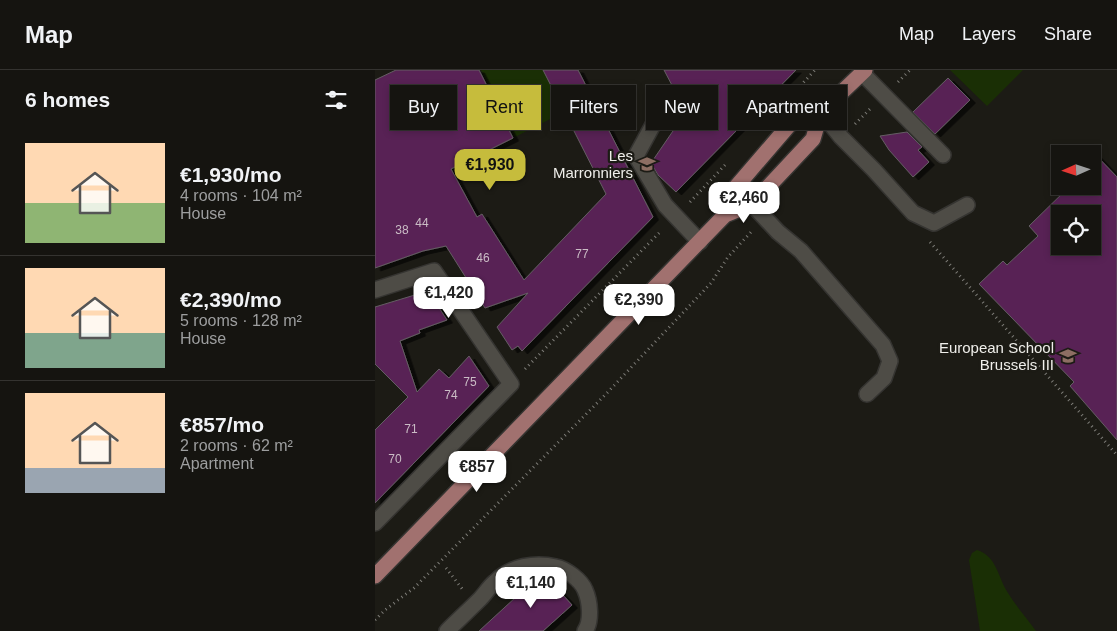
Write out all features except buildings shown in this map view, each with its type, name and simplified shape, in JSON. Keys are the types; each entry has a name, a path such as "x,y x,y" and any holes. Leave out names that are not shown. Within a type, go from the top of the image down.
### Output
{"main road":[{"path":"847,87 863,71"},
{"path":"375,576 725,215 736,187 785,130"},
{"path":"725,215 752,204 813,139 816,130"}],"street":[{"path":"863,71 943,155"},
{"path":"650,130 636,156 665,205 700,242"},
{"path":"835,130 913,213 934,224 967,205"},
{"path":"736,187 764,218 801,251 883,345 890,361 884,378 867,394"},
{"path":"375,290 435,271 511,384 375,523"},
{"path":"447,631 495,582 509,572 530,565 546,565 562,568 576,578 585,589 589,626 585,631"}],"path":[{"path":"841,137 910,70"},
{"path":"375,620 414,588 606,394 711,283 729,257 764,218"},
{"path":"925,236 1117,455"}],"green space":[{"path":"481,70 543,70 551,86 551,119 541,124 541,85 489,85"},
{"path":"950,70 1023,70 987,106"},
{"path":"511,130 529,130 515,137"},
{"path":"977,550 984,553 993,562 1008,593 1036,631 980,631 969,560 972,553"}],"place":[{"name":"Les Marronniers","path":"647,164"},
{"name":"European School Brussels III","path":"1068,356"}]}
